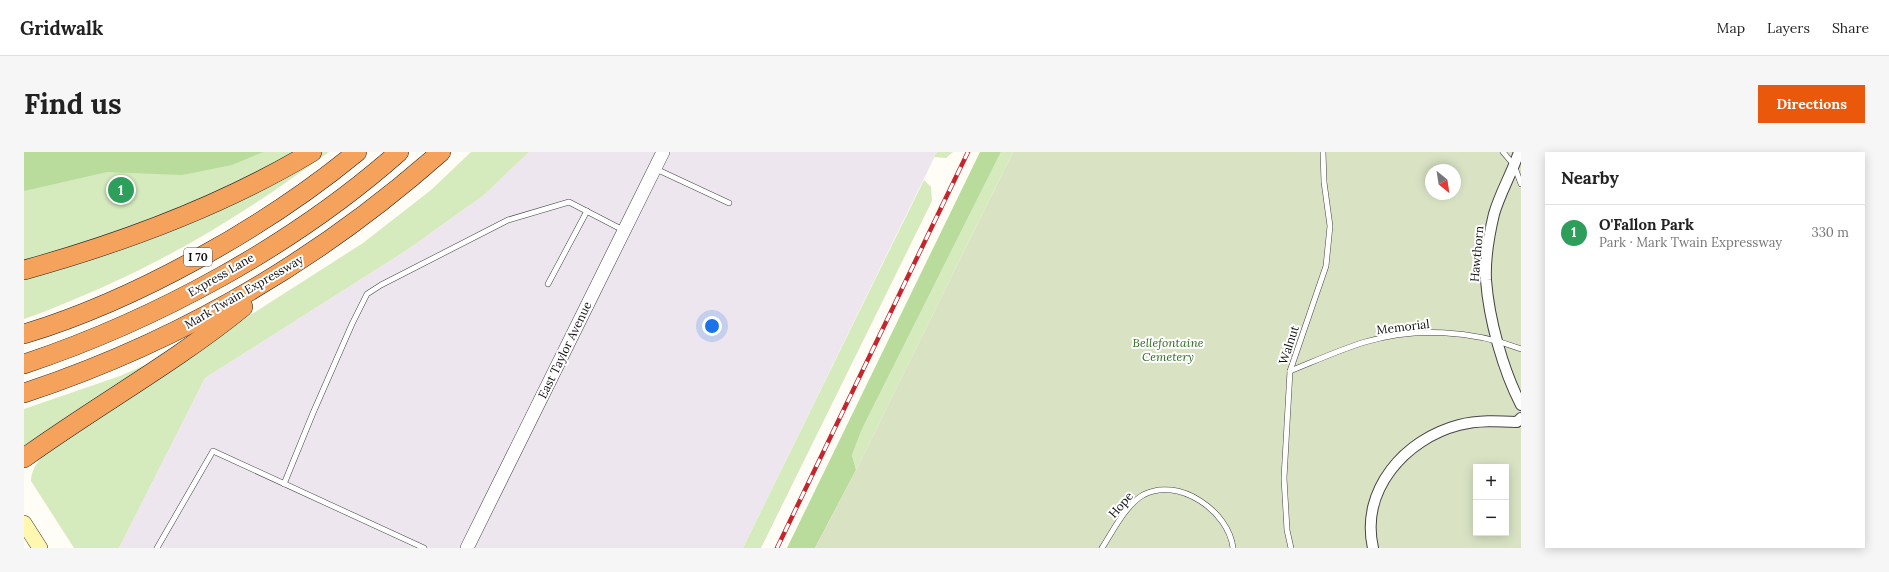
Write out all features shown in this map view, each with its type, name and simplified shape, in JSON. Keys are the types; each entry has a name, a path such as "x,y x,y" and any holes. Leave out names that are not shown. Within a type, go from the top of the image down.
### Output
{"highway":[{"path":"24,270 85,252 178,219 251,186 312,152"},
{"name":"I 70","path":"24,334 115,299 194,259 270,214 306,190 356,152"},
{"name":"Express Lane","path":"24,364 121,327 181,298 226,273 314,218 356,187 399,152"},
{"name":"Mark Twain Expressway","path":"24,393 62,381 144,347 224,307 300,260 373,209 441,152"},
{"path":"24,458 93,410 180,354 241,309 300,260"}],"main road":[{"path":"26,527 26,548"},
{"path":"26,527 40,548"}],"street":[{"name":"East Taylor Avenue","path":"467,548 663,152"},
{"name":"Hawthorn","path":"1519,152 1495,213 1488,242 1486,279 1490,305 1505,366 1521,406"},
{"path":"1373,548 1371,539 1372,512 1379,488 1394,464 1414,446 1441,431 1460,425 1491,420 1517,422 1521,418"}],"lane":[{"name":"Walnut","path":"1290,548 1287,530 1284,478 1290,371 1326,266 1330,226 1324,182 1323,152"},
{"path":"1503,152 1514,165 1521,184"},
{"path":"655,168 729,203"},
{"path":"284,484 313,413 352,324 367,294 381,285 508,220 569,202 624,231"},
{"path":"548,284 587,211"},
{"name":"Memorial","path":"1290,371 1365,342 1394,335 1429,332 1498,340 1521,349"},
{"path":"157,548 213,452 424,548"},
{"name":"Hope","path":"1102,548 1134,502 1151,491 1163,490 1175,491 1188,495 1201,501 1212,510 1221,520 1228,532 1233,548"}],"shaded area":[{"path":"529,152 937,152 743,548 119,548 205,378 407,250 484,195"}],"green space":[{"path":"24,152 301,152 184,211 24,264"},
{"path":"24,152 263,152 232,165 182,175 107,172 24,191"},
{"path":"321,152 329,152 247,209 163,258 103,287 24,319 24,275"},
{"path":"471,152 529,152 484,195 407,250 205,378 119,548 74,548 31,481 33,470 42,457 54,446 227,330 363,243 431,190"},
{"path":"937,152 953,152 946,158 934,157"},
{"path":"980,152 1001,152 862,429 852,455 856,470 815,548 787,548"},
{"path":"1001,152 1013,152 856,470 852,455 862,429"},
{"name":"Bellefontaine Cemetery","path":"1013,152 1521,152 1521,548 815,548 856,470"},
{"path":"924,180 931,187 932,201 761,548 743,548"},
{"path":"166,356 24,448 24,409 120,376"}],"railway":[{"path":"777,548 968,152"}],"place":[{"name":"O'Fallon Park","path":"121,190"}]}
